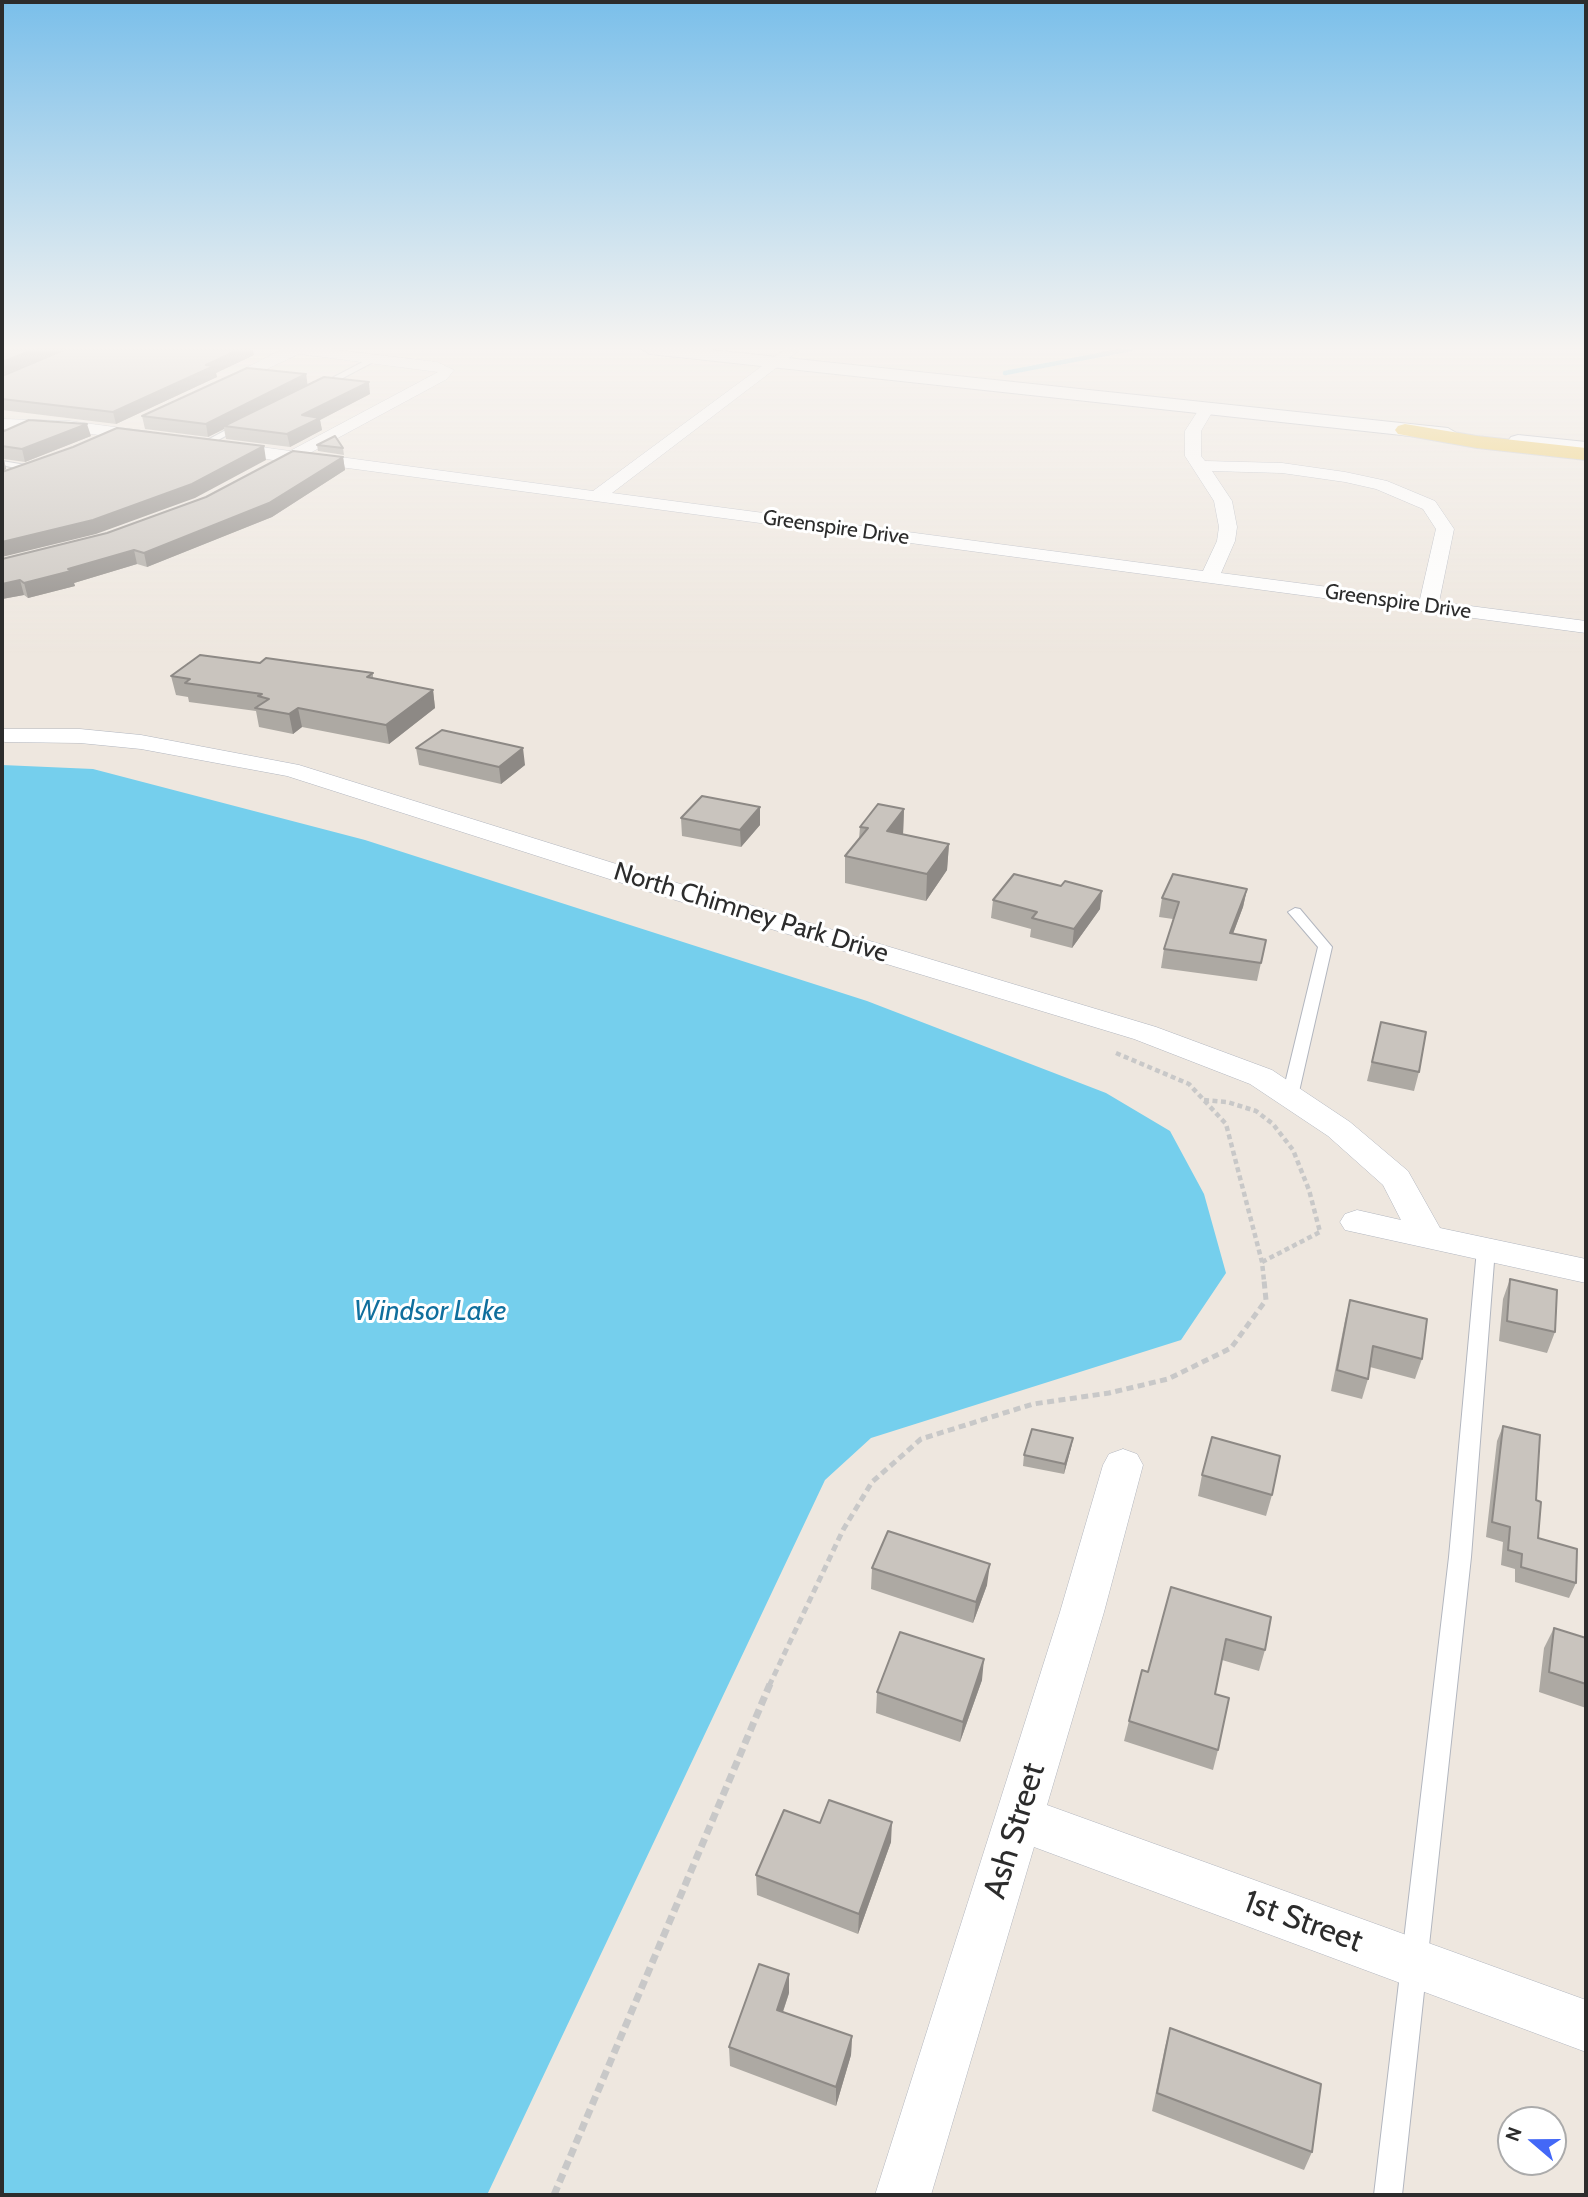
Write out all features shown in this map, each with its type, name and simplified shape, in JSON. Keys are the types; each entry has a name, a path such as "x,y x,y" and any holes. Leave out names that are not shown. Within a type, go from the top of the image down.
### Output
{"main road":[{"path":"1564,452 1586,454"}],"street":[{"name":"Greenspire Drive","path":"260,452 1586,627"},
{"path":"270,468 301,452"},
{"path":"597,496 657,452"},
{"path":"1192,452 1223,501 1228,527 1226,541 1210,577"},
{"path":"1199,466 1273,467 1345,477 1381,485 1429,505 1445,529 1428,606"},
{"path":"2,479 38,467"},
{"name":"North Chimney Park Drive","path":"5,734 80,736 141,742 291,770 681,893 1091,1015 1261,1077 1339,1129 1396,1179 1427,1235"},
{"path":"1357,1222 1586,1271"},
{"name":"Ash Street","path":"903,2195 1082,1612 1123,1465"},
{"name":"1st Street","path":"1019,1818 1586,2026"}],"lane":[{"path":"2,463 38,467"},
{"path":"1290,1096 1325,947 1295,912"},
{"path":"1388,2195 1412,1963 1460,1557 1486,1248"}],"path":[{"path":"554,2195 787,1644 843,1530 872,1482 921,1439 1032,1404 1110,1393 1168,1379 1231,1348 1266,1300 1262,1262 1226,1124 1189,1084 1113,1051"},
{"path":"1203,1100 1227,1102 1256,1111 1273,1124 1293,1150 1309,1190 1320,1232"},
{"path":"1262,1262 1320,1232 1357,1222"}],"water":[{"name":"Windsor Lake","path":"2,765 93,769 365,840 867,1001 1106,1093 1170,1131 1204,1194 1226,1273 1181,1340 871,1438 825,1480 487,2195 2,2195"}],"building":[{"path":"60,452 254,452 192,484 93,520 2,542 2,472"},
{"path":"292,452 343,457 269,503 144,553 134,550 68,569 71,571 24,583 20,580 2,584 2,559 107,533 206,497"},
{"path":"200,655 260,663 266,658 373,673 367,677 433,690 386,725 298,708 289,714 255,708 269,699 258,696 262,694 185,683 190,679 171,676"},
{"path":"442,730 523,748 499,767 416,748"},
{"path":"702,796 760,807 740,830 681,818"},
{"path":"878,804 904,809 887,831 949,844 927,874 845,856 868,828 860,827"},
{"path":"1014,874 1061,886 1065,881 1102,891 1074,929 1032,918 1037,912 993,900"},
{"path":"1173,874 1247,889 1230,933 1266,940 1261,963 1164,949 1179,902 1162,898"},
{"path":"1381,1022 1426,1032 1419,1072 1372,1062"},
{"path":"1510,1279 1557,1290 1555,1332 1507,1321"},
{"path":"1350,1300 1427,1319 1422,1359 1373,1346 1368,1379 1337,1370"},
{"path":"1503,1426 1540,1435 1536,1500 1541,1502 1538,1538 1577,1549 1576,1583 1521,1567 1522,1554 1508,1550 1510,1527 1492,1522"},
{"path":"1032,1429 1073,1438 1065,1464 1024,1455"},
{"path":"1212,1437 1280,1456 1272,1495 1202,1475"},
{"path":"888,1531 990,1564 976,1602 872,1568"},
{"path":"1171,1587 1271,1617 1265,1650 1226,1639 1215,1694 1229,1698 1218,1750 1129,1721 1142,1670 1148,1672"},
{"path":"1554,1628 1586,1638 1586,1684 1549,1672"},
{"path":"900,1632 984,1659 963,1722 877,1692"},
{"path":"829,1800 892,1822 859,1914 756,1875 784,1810 820,1823"},
{"path":"759,1964 789,1974 777,2010 852,2036 836,2087 729,2047"},
{"path":"1170,2028 1321,2084 1312,2152 1157,2093"}]}
